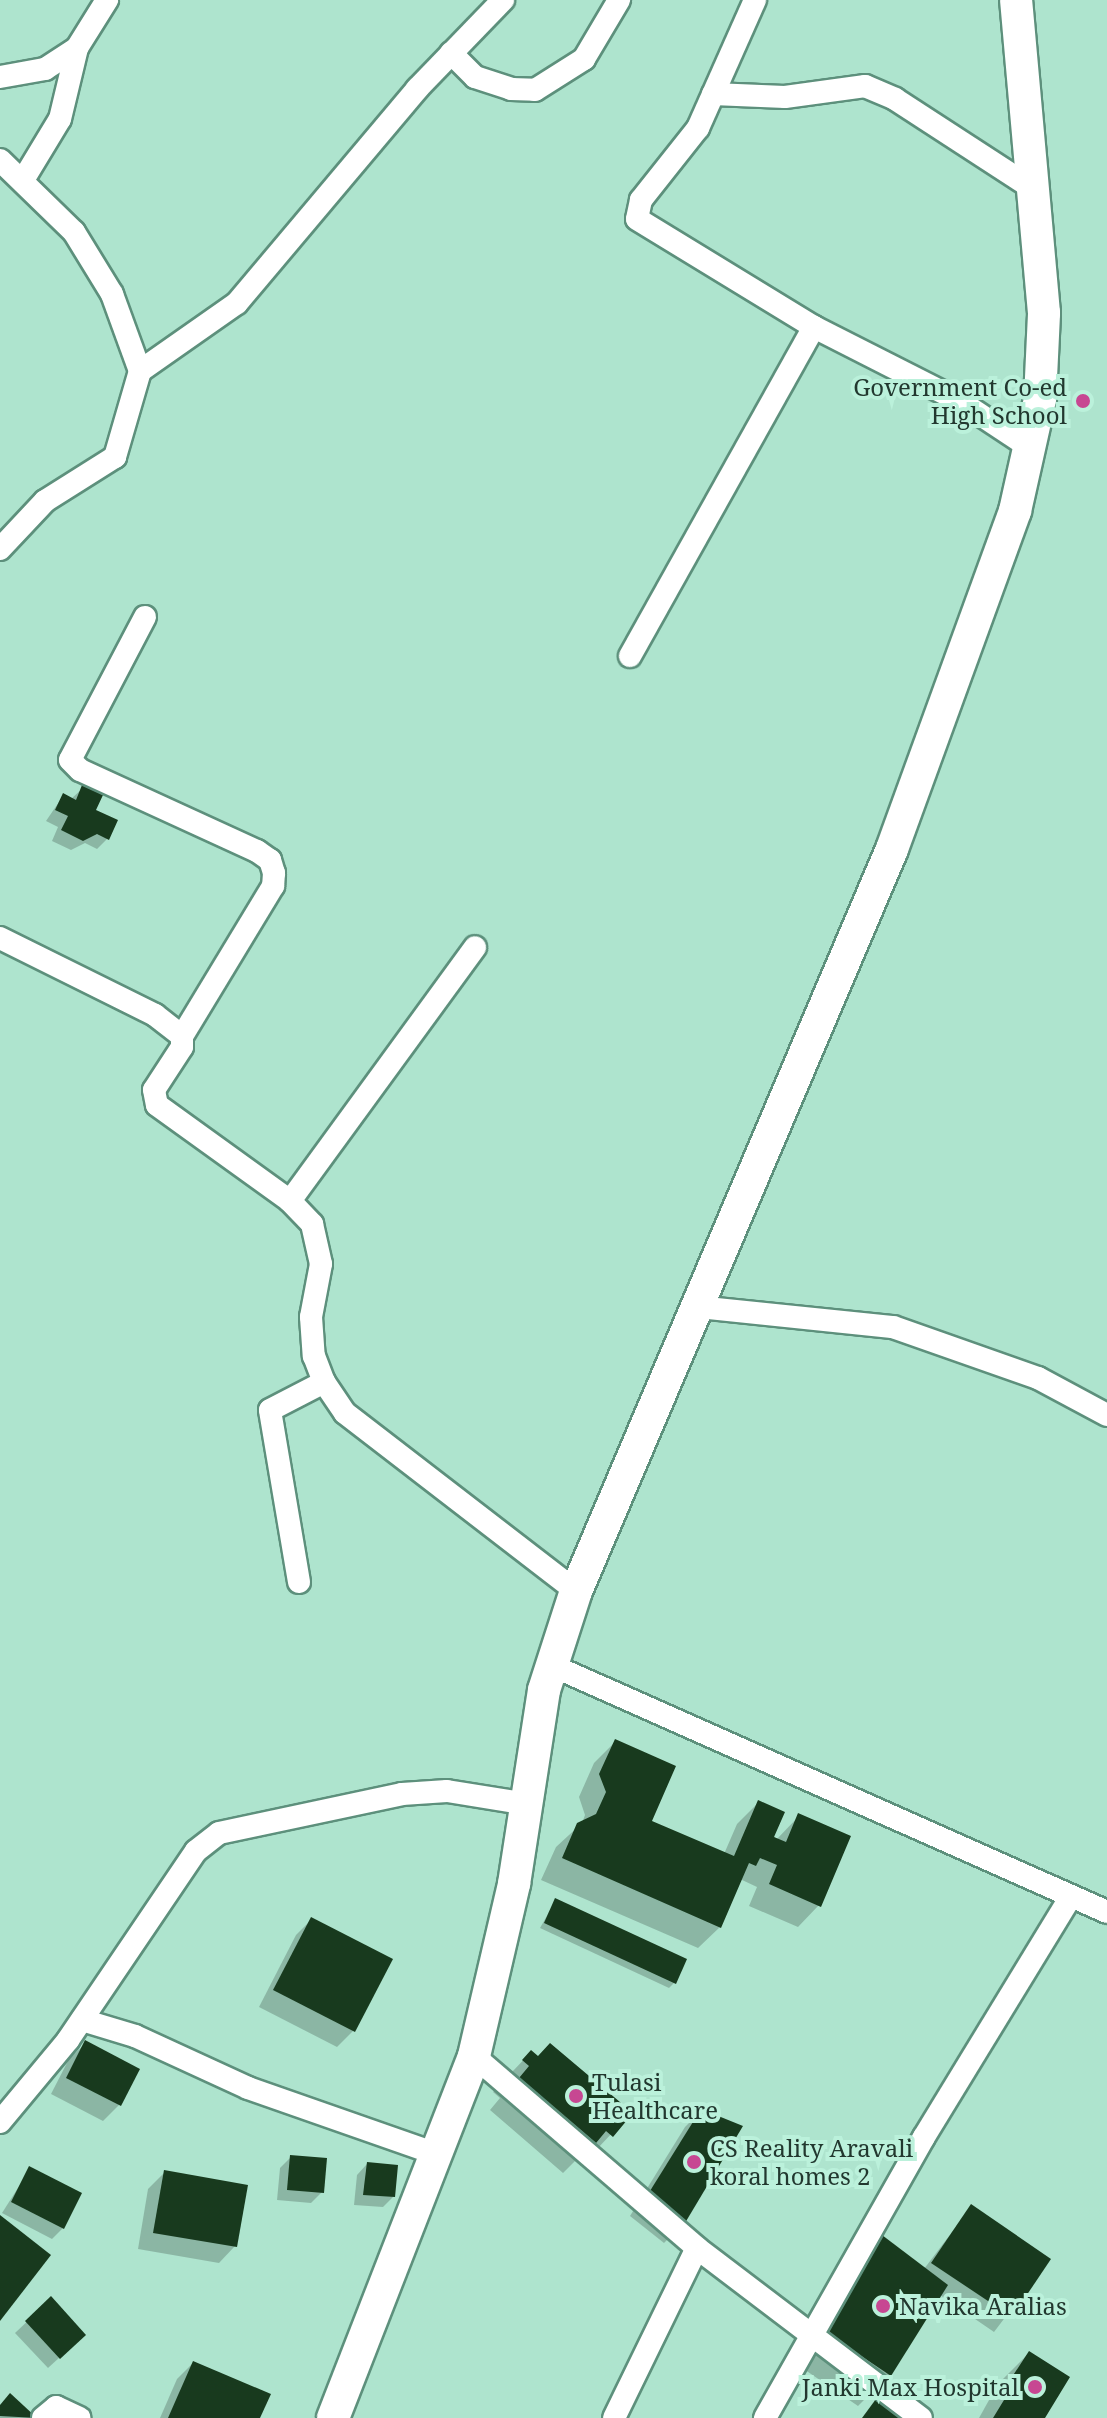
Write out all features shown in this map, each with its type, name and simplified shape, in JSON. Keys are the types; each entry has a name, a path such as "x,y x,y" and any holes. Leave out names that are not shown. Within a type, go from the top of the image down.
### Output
{"street":[{"path":"23,180 60,119 77,48 107,0"},
{"path":"140,371 237,303 451,53 503,0"},
{"path":"451,53 475,77 511,89 535,90 584,59 619,0"},
{"path":"755,0 698,128 641,200 637,219 814,327 958,400 1032,449"},
{"path":"333,2418 474,2056 527,1804 551,1665 576,1591 892,849 1015,511 1032,449 1044,313 1016,0"},
{"path":"0,77 45,69 77,48"},
{"path":"713,94 785,97 865,86 895,99 1035,190"},
{"path":"0,160 74,232 112,294 140,371 115,457 45,501 0,549"},
{"path":"630,656 814,327"},
{"path":"145,617 70,760 80,770 257,851 270,860 274,873 273,886 182,1036 182,1047 154,1090 157,1105 290,1201 312,1224 320,1246 311,1317 314,1356 324,1382 345,1413 576,1591"},
{"path":"0,938 155,1015 182,1036"},
{"path":"290,1201 475,947"},
{"path":"698,1307 893,1327 1038,1378 1107,1415"},
{"path":"299,1582 270,1410 324,1382"},
{"path":"551,1665 1107,1912"},
{"path":"0,2122 82,2020 196,1851 219,1833 402,1794 447,1791 527,1804"},
{"path":"765,2418 924,2137 1071,1896"},
{"path":"82,2020 135,2036 248,2088 436,2154"},
{"path":"474,2056 697,2248 921,2418"},
{"path":"614,2418 697,2248"},
{"path":"43,2418 56,2407 80,2418"}],"building":[{"path":"82,785 103,795 96,810 118,820 109,840 97,834 83,841 61,830 68,816 55,810 63,793 76,800"},
{"path":"615,1739 676,1766 652,1821 734,1856 758,1800 785,1812 774,1837 786,1842 798,1813 851,1836 821,1907 769,1884 777,1865 760,1858 756,1866 749,1863 721,1928 562,1858 577,1823 596,1814 606,1792 599,1774"},
{"path":"555,1898 687,1959 676,1984 544,1923"},
{"path":"311,1917 393,1959 355,2032 273,1990"},
{"path":"85,2040 140,2069 121,2106 66,2078"},
{"name":"Tulasi Healthcare","path":"550,2043 633,2113 613,2137 606,2131 596,2143 519,2078 529,2066 522,2060 531,2050 538,2056"},
{"name":"CS Reality Aravali koral homes 2","path":"701,2109 743,2126 682,2228 645,2199"},
{"path":"290,2155 327,2158 324,2193 287,2190"},
{"path":"367,2162 398,2165 395,2197 363,2195"},
{"path":"29,2166 82,2193 64,2229 11,2202"},
{"path":"164,2170 248,2185 237,2247 153,2233"},
{"path":"971,2204 1051,2259 1012,2317 931,2263"},
{"path":"0,2215 51,2255 0,2321"},
{"name":"Navika Aralias","path":"878,2232 948,2285 891,2376 818,2327"},
{"path":"51,2296 86,2335 60,2359 25,2321"},
{"name":"Janki Max Hospital","path":"1029,2351 1070,2377 1045,2418 993,2418 1004,2400 999,2397"},
{"path":"193,2361 271,2394 260,2418 168,2418"},
{"path":"10,2393 37,2418 0,2416 0,2405"},
{"path":"876,2399 902,2418 862,2418"}],"place":[{"name":"Government Co-ed High School","path":"1083,401"},
{"name":"Tulasi Healthcare","path":"576,2096"},
{"name":"CS Reality Aravali koral homes 2","path":"694,2162"},
{"name":"Navika Aralias","path":"883,2306"},
{"name":"Janki Max Hospital","path":"1035,2387"}]}
